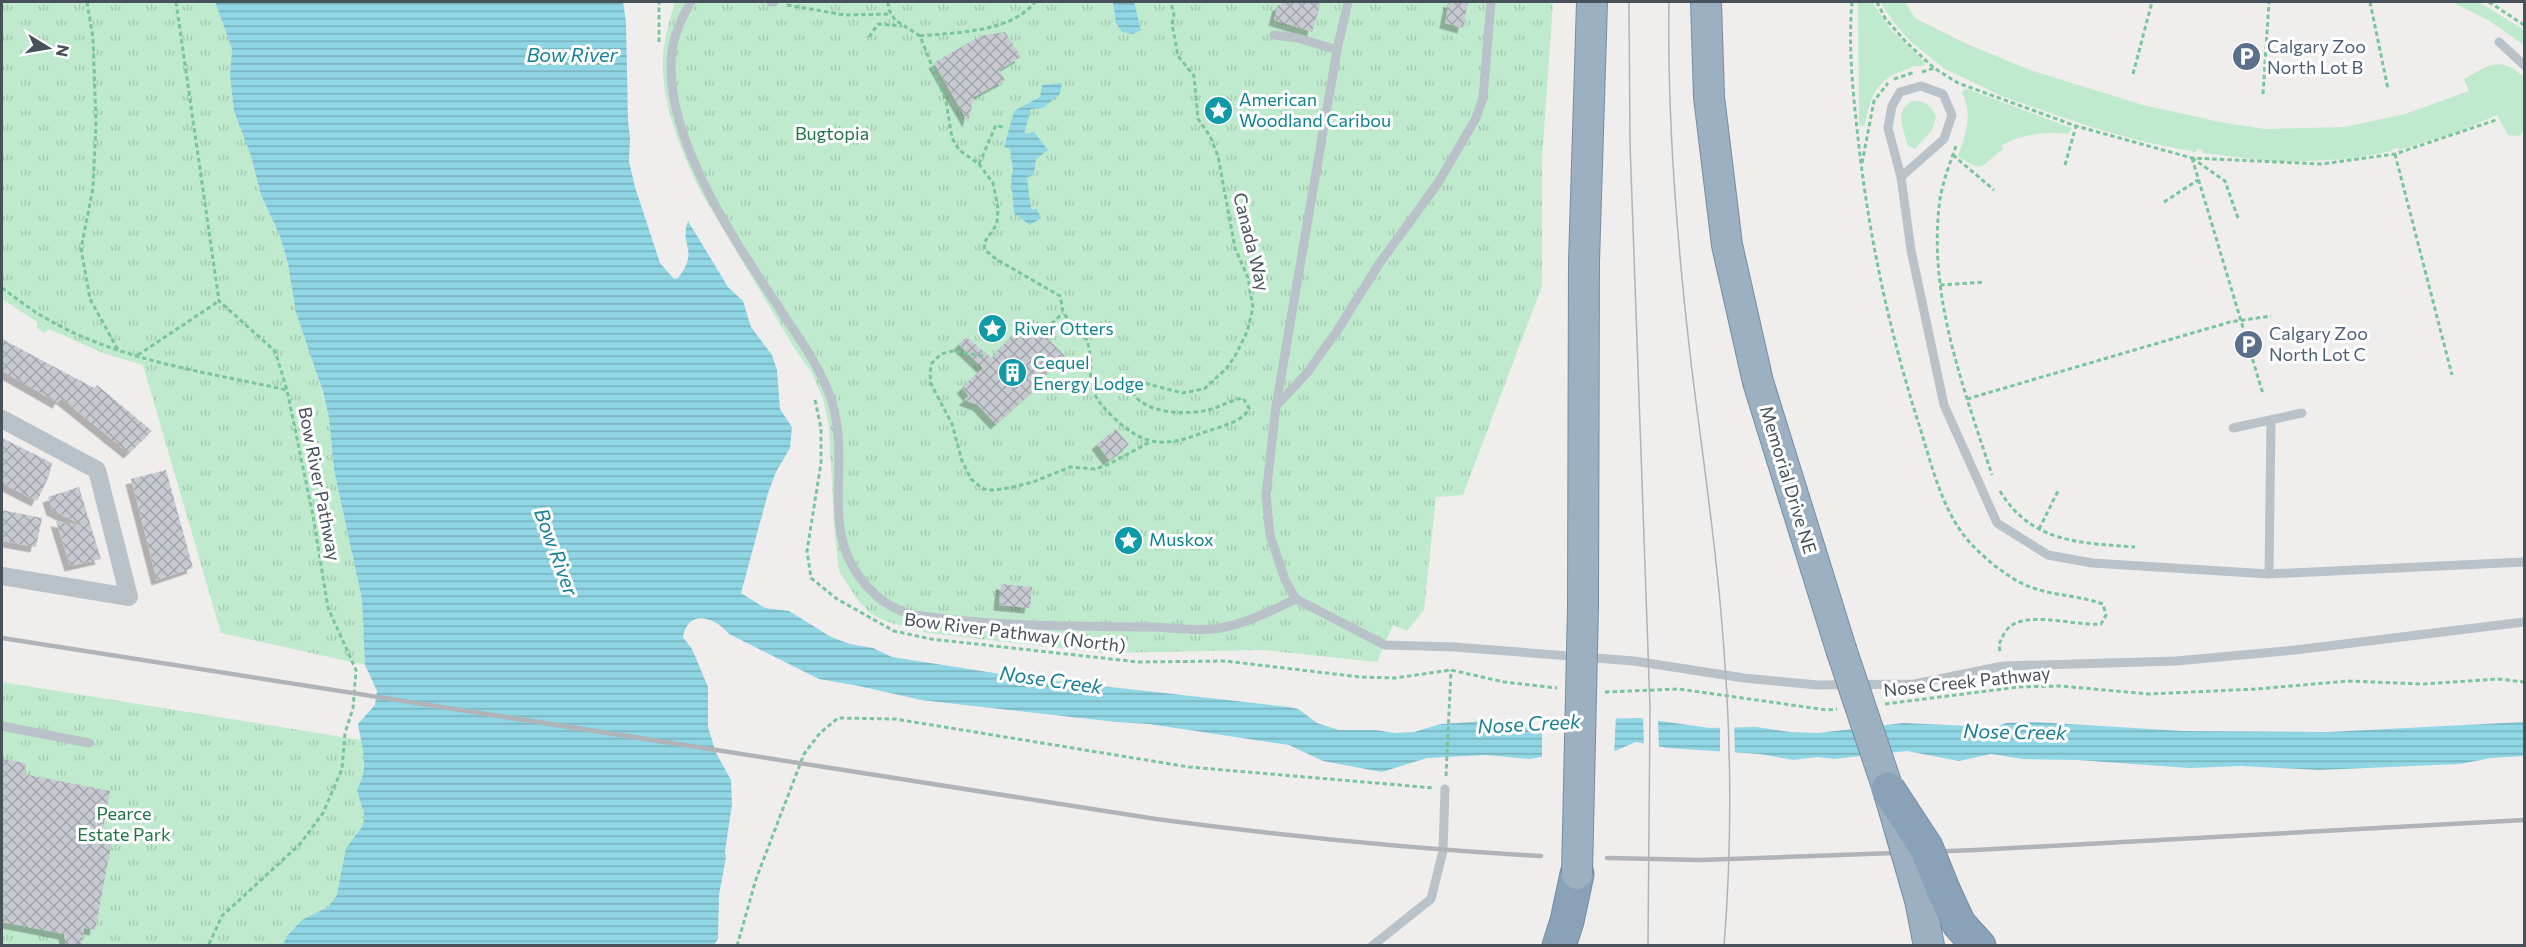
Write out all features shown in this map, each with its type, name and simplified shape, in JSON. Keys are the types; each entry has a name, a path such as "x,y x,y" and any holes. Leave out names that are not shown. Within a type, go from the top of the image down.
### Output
{"highway":[{"path":"1576,945 1583,606 1584,262 1592,2"},
{"name":"Memorial Drive NE","path":"1706,2 1709,97 1727,245 1758,382 1841,649 1888,789"},
{"path":"1888,789 1926,846 1933,897 1929,945"},
{"path":"1558,945 1568,921 1578,874"},
{"path":"1933,897 1979,945"}],"street":[{"path":"2,419 97,470 129,597 2,576"}],"lane":[{"path":"691,2 676,32 670,77 688,148 703,184 723,220 824,381 836,419 842,543 847,559 858,577 879,598 914,615 989,622 1154,627 1199,631 1227,627 1296,599"},
{"path":"1348,2 1337,50 1276,406 1266,495 1270,535 1285,580 1296,599 1385,645 1454,646 1634,661 1744,678 1817,685 1914,684 2002,666 2176,661 2295,650 2524,622"},
{"path":"1276,406 1307,373 1337,332 1379,264 1438,183 1476,118 1483,98 1491,2"},
{"path":"1274,35 1298,38 1337,50"},
{"path":"2499,42 2524,64"},
{"path":"1901,177 1944,139 1952,115 1943,94 1921,86 1900,92 1892,106 1888,128 1901,177 1911,250 1944,405 1997,523 2048,555 2092,564 2269,574 2524,562"},
{"path":"2234,428 2302,413"},
{"path":"2269,574 2271,420"},
{"path":"2,726 89,743"},
{"path":"1372,945 1431,899 1443,850 1445,789"}],"path":[{"path":"87,2 93,38 96,123 93,188 81,249 90,299 118,350"},
{"path":"137,356 219,301 176,2"},
{"path":"659,2 659,50"},
{"path":"772,2 845,15 892,14"},
{"path":"888,2 895,20 920,36 946,101 952,138 959,150 979,164 993,183 998,209 997,224 984,243 985,250 996,259 1060,296 1063,313 1080,328 1087,340 1092,388 1096,399 1126,430 1150,442"},
{"path":"920,36 1002,24 1030,8 1035,2"},
{"name":"Canada Way","path":"1150,442 1169,444 1195,436 1245,415 1249,408 1243,398 1203,411 1163,411 1137,399 1131,389 1133,380 1182,393 1204,389 1226,369 1235,356 1247,332 1253,308 1248,278 1235,248 1218,156 1210,136 1198,119 1194,76 1178,56 1172,24 1174,15 1171,2"},
{"path":"1877,2 1886,18 1905,41 1934,68 1958,83 2076,126 2192,158 2321,164 2395,154 2496,120"},
{"path":"2133,74 2152,2"},
{"path":"2263,94 2269,2"},
{"path":"2370,2 2388,89"},
{"path":"2489,2 2524,25"},
{"path":"869,37 878,24 904,26"},
{"path":"1958,83 1958,90"},
{"path":"979,164 996,125 1005,128"},
{"path":"2065,165 2076,126"},
{"path":"1960,137 1940,196 1936,245 1940,285 1948,331 1967,399 1995,484 2008,505 2038,530 2073,543 2135,547"},
{"path":"2395,154 2452,375"},
{"path":"1953,155 1994,190"},
{"path":"2192,158 2263,394"},
{"path":"2192,158 2225,181 2240,221"},
{"path":"2164,202 2198,180"},
{"path":"1940,285 1984,282"},
{"path":"2,288 46,319 118,350 163,363 287,390"},
{"name":"Bow River Pathway","path":"208,945 222,916 300,844 323,813 342,769 345,733 353,708 356,670 328,608 313,516 287,390 275,351 219,301"},
{"path":"1046,329 1063,313"},
{"path":"1967,399 2230,321 2271,316"},
{"path":"983,356 959,351 941,354 932,363 930,372 931,384 952,424 962,461 971,479 983,489 1009,488 1034,482 1070,467 1095,469 1150,442"},
{"name":"Bow River Pathway (North)","path":"814,398 821,428 820,463 807,551 811,578 837,599 894,631 931,639 1138,662 1224,661 1360,677 1395,678 1451,670"},
{"path":"2038,530 2058,491"},
{"path":"737,945 756,879 804,754 820,733 838,718 895,719 1189,767 1445,789 1451,670 1504,682 1559,688"},
{"name":"Nose Creek Pathway","path":"1884,704 2018,687 2060,686 2149,694 2256,689 2348,681 2422,684 2498,679 2524,682"},
{"path":"1603,692 1679,689 1827,710 1839,709"}],"green space":[{"path":"2,2 215,2 232,49 230,74 261,195 280,236 329,418 334,470 362,599 365,665 221,633 143,365 103,353 49,329 44,333 37,328 37,322 2,299"},
{"name":"Bugtopia","path":"675,2 1553,2 1542,160 1542,286 1463,495 1436,497 1424,610 1407,631 1393,625 1377,662 1264,650 1103,653 928,633 888,622 871,614 859,602 839,571 834,526 829,426 823,399 812,373 796,351 702,194 672,121 665,90 663,56"},
{"path":"1858,2 1872,2 1892,31 1925,62 1924,66 1912,66 1891,76 1876,90 1864,126 1859,125"},
{"path":"1880,2 1905,2 1915,18 1969,45 2033,71 2143,105 2220,122 2265,129 2345,127 2405,114 2469,91 2464,79 2488,66 2501,64 2516,70 2524,77 2524,129 2520,136 2508,135 2497,115 2458,132 2399,150 2398,148 2392,149 2392,151 2350,159 2277,162 2203,153 2202,150 2197,149 2196,152 2145,142 2091,127 2004,97 1945,69 1910,41"},
{"path":"2452,2 2479,2 2524,30 2524,45 2488,20"},
{"path":"1965,89 2072,128 2068,134 2043,133 2018,138 2002,145 2003,149 1982,166 1973,165 1958,156 1964,140 1968,117 1962,93"},
{"path":"1912,101 1927,104 1936,117 1932,130 1915,149 1908,146 1901,121 1903,110"},
{"name":"Pearce Estate Park","path":"2,682 380,743 339,945 2,945"}],"water":[{"path":"215,2 623,2 626,22 629,161 635,187 660,263 674,279 678,278 688,261 686,229 688,221 728,287 743,301 751,327 772,355 777,370 780,409 792,427 790,448 776,472 768,493 741,593 765,608 789,611 831,637 850,644 873,648 892,657 1020,677 1289,707 1298,709 1317,723 1339,730 1375,730 1395,733 1414,732 1441,724 1500,720 1535,727 1601,719 1639,718 1710,728 1756,727 1818,733 1903,723 1970,726 1969,732 1976,735 2006,723 2036,722 2183,731 2328,732 2524,722 2524,756 2491,758 2460,764 2319,770 2241,766 2190,768 2077,760 2023,759 1991,754 1959,761 1907,751 1834,759 1817,757 1794,760 1759,754 1668,748 1636,742 1603,756 1546,756 1530,759 1486,755 1427,758 1382,772 1323,761 1289,745 1149,724 921,700 819,679 729,634 717,623 703,618 690,622 683,637 692,649 708,687 708,727 716,753 731,780 732,804 719,895 718,939 714,945 283,945 287,936 302,920 328,907 337,895 346,848 362,827 365,817 357,790 364,765 358,724 375,705 377,691 365,665 362,599 334,470 329,418 323,392 296,312 288,264 280,236 261,195 251,156 234,111 230,74 232,49"},
{"path":"1113,2 1134,2 1141,30 1133,34 1122,32 1116,23"},
{"path":"1062,83 1060,94 1043,108 1031,109 1024,134 1034,132 1048,150 1036,159 1034,174 1027,178 1031,209 1037,209 1041,218 1030,225 1014,213 1010,149 1004,147 1014,111 1040,97 1042,85"}],"pier":[{"path":"1616,716 1614,754 1586,762 1542,760 1542,723"},
{"path":"1643,716 1658,718 1659,749 1644,747"},
{"path":"1720,724 1734,724 1735,755 1720,754"}],"building":[{"path":"1282,2 1321,2 1312,32 1274,20 1278,5"},
{"path":"1449,2 1468,2 1463,28 1445,23"},
{"path":"1005,32 1021,57 999,70 1005,80 974,97 968,122 934,63 980,36"},
{"name":"Cequel Energy Lodge","path":"1026,321 1028,323 1030,321 1037,328 1041,325 1051,334 1047,338 1065,356 1042,379 1044,381 996,424 978,405 964,400 969,396 962,388 983,368 959,345 966,337 992,358"},
{"path":"2,339 94,388 97,385 152,431 129,453 61,398 58,403 2,371"},
{"path":"1116,429 1129,445 1109,460 1097,444"},
{"path":"2,438 52,463 49,476 37,501 2,483"},
{"path":"166,470 193,568 157,580 131,479"},
{"path":"79,487 101,559 70,566 56,521 84,526 52,510 48,497"},
{"path":"2,510 42,518 36,547 2,541"},
{"path":"1001,584 1032,587 1030,608 999,605"},
{"path":"2,759 26,763 24,774 110,791 103,828 114,830 95,930 84,928 81,945 66,945 64,934 2,922"}],"tram line":[{"path":"1629,2 1630,143 1650,707 1648,946"},
{"path":"1669,2 1671,137 1677,227 1718,582 1727,696 1730,821 1724,946"}],"railway":[{"path":"2,638 1156,819 1348,841 1541,856"},
{"path":"1607,858 1701,860 1976,850 2524,820"}],"place":[{"name":"Calgary Zoo North Lot B","path":"2246,57"},
{"name":"American Woodland Caribou","path":"1218,110"},
{"name":"River Otters","path":"993,329"},
{"name":"Calgary Zoo North Lot C","path":"2248,344"},
{"name":"Cequel Energy Lodge","path":"1012,373"},
{"name":"Muskox","path":"1128,540"}],"water label":[{"name":"Bow River","path":"572,55"},
{"name":"Bow River","path":"556,552"},
{"name":"Nose Creek","path":"1051,680"},
{"name":"Nose Creek","path":"1529,724"},
{"name":"Nose Creek","path":"2015,732"}]}
